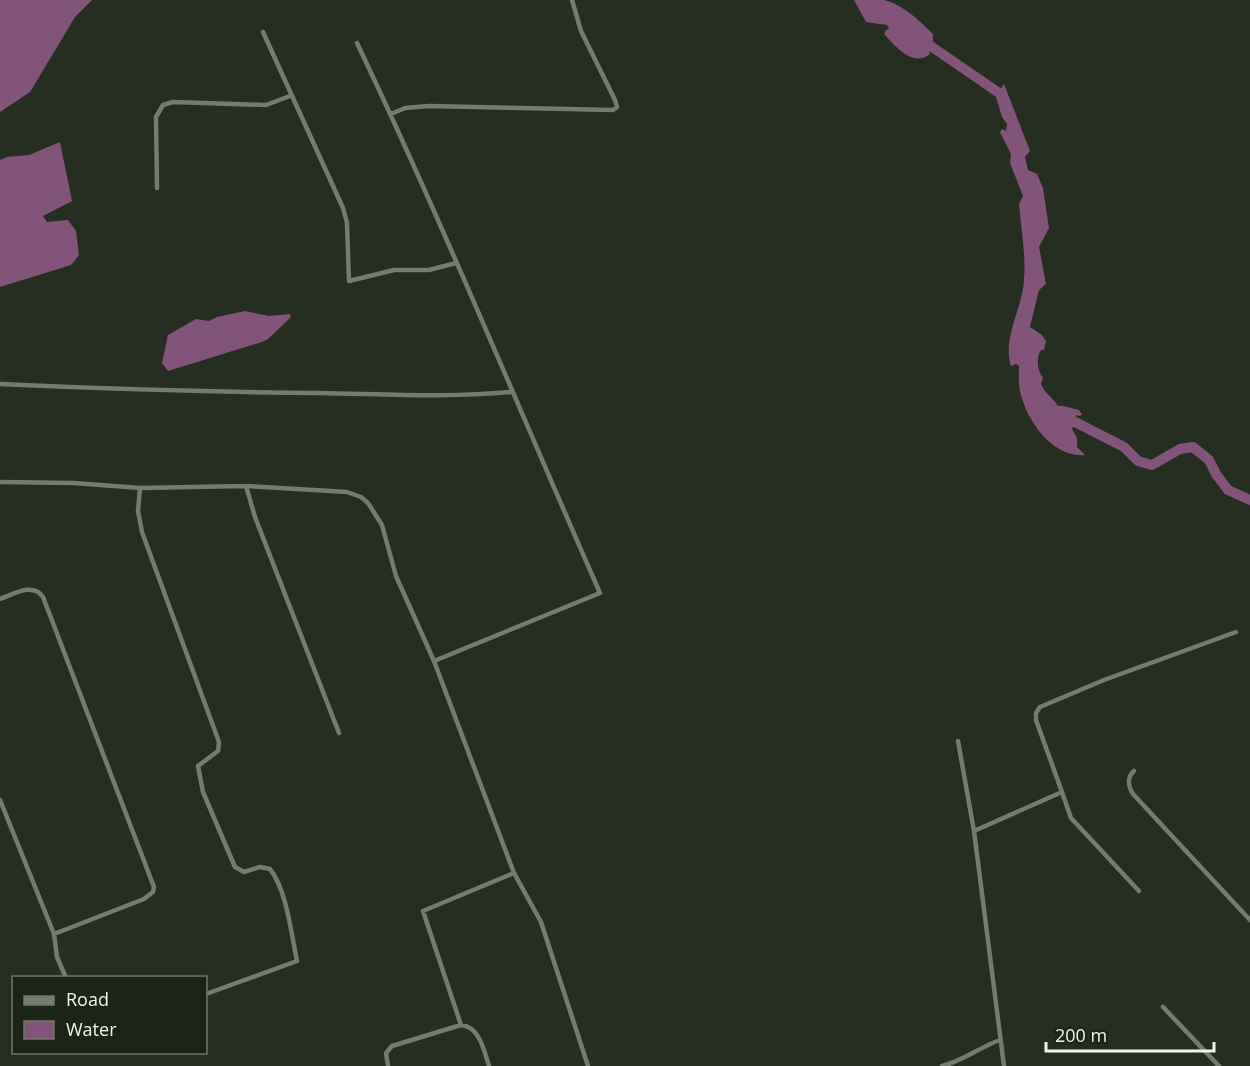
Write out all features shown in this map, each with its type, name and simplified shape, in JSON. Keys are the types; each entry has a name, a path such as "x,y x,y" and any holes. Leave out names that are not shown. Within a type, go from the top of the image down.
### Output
{"street":[{"path":"391,114 405,108 429,106 613,110 617,107 615,100 581,31 572,0"},
{"path":"263,32 346,216 349,281 393,270 429,270 456,263"},
{"path":"357,43 418,172 600,593 434,661"},
{"path":"157,188 156,117 163,105 173,102 266,105 290,96"},
{"path":"0,384 143,391 472,396 512,392"},
{"path":"0,482 74,483 140,488 246,486 347,492 361,497 368,503 382,525 396,576 434,661 514,873 541,922 588,1066"},
{"path":"246,486 339,733"},
{"path":"140,488 138,511 142,532 219,742 218,750 198,766 202,792 235,867 244,872 260,867 270,869 276,877 284,900 297,961 207,994"},
{"path":"0,599 31,589 38,591 43,597 154,887 153,892 144,899 54,934"},
{"path":"1139,891 1071,818 1036,720 1036,713 1040,707 1104,680 1236,632"},
{"path":"958,741 974,831 1004,1066"},
{"path":"1134,771 1129,783 1133,794 1250,920"},
{"path":"974,831 1062,792"},
{"path":"0,800 54,934 57,957 65,976"},
{"path":"461,1025 423,911 514,873"},
{"path":"1163,1006 1219,1066"},
{"path":"388,1066 385,1058 392,1046 461,1025 471,1028 478,1036 489,1066"},
{"path":"942,1066 955,1063 982,1046 1000,1040"}],"water":[{"path":"0,0 92,0 75,17 30,92 0,112"},
{"path":"854,0 884,0 910,14 933,34 930,54 924,58 917,58 905,54 884,34 889,29 887,25 866,22"},
{"path":"1004,84 1030,151 1025,157 1028,170 1037,174 1043,188 1049,228 1039,247 1046,284 1039,290 1030,327 1042,335 1046,341 1038,360 1038,368 1043,378 1041,384 1058,406 1079,410 1082,414 1076,415 1077,421 1071,427 1077,438 1077,447 1085,455 1063,451 1044,437 1024,406 1019,388 1019,366 1016,364 1011,366 1009,344 1024,279 1024,251 1019,204 1023,196 1010,163 1011,154 1000,132 1002,129 1006,131 1007,124 1002,117 996,97"},
{"path":"60,142 72,201 43,216 47,222 68,220 76,231 79,255 71,265 0,287 0,160 29,155"},
{"path":"245,311 269,316 290,314 291,317 262,342 168,371 162,363 168,335 196,319 209,321"}],"waterway":[{"path":"919,38 1002,95 1005,104"},
{"path":"1063,424 1075,422 1124,447 1138,461 1152,465 1180,449 1193,447 1209,460 1228,490 1250,500"}]}
